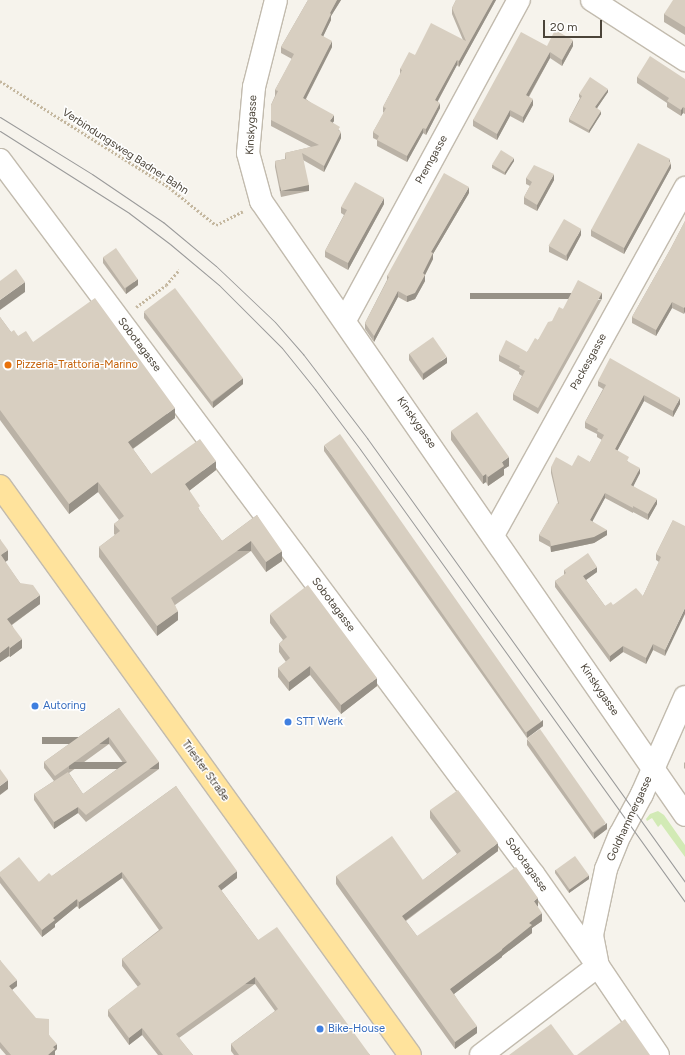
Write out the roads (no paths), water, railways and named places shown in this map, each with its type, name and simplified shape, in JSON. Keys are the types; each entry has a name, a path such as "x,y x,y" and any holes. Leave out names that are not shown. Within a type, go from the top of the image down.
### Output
{"main road":[{"name":"Triester Straße","path":"0,486 410,1055"}],"street":[{"name":"Kinskygasse","path":"276,0 254,86 248,153 261,201 345,320 685,815"},
{"name":"Premgasse","path":"345,320 519,0"},
{"path":"592,0 685,60"},
{"name":"Sobotagasse","path":"0,160 529,869 598,966 658,1055"},
{"name":"Packesgasse","path":"493,535 685,188"},
{"name":"Goldhammergasse","path":"598,966 592,935 606,869 620,835 653,770 685,697"},
{"path":"481,1055 598,966"}],"tram line":[{"path":"0,117 92,174 163,222 216,266 275,322 303,354 367,438 685,882"},
{"path":"0,131 129,213 170,244 219,285 282,348 360,449 685,902"}],"place":[{"name":"Pizzeria-Trattoria-Marino","path":"8,365"},
{"name":"Autoring","path":"35,706"},
{"name":"STT Werk","path":"288,722"},
{"name":"Bike-House","path":"320,1029"}]}
